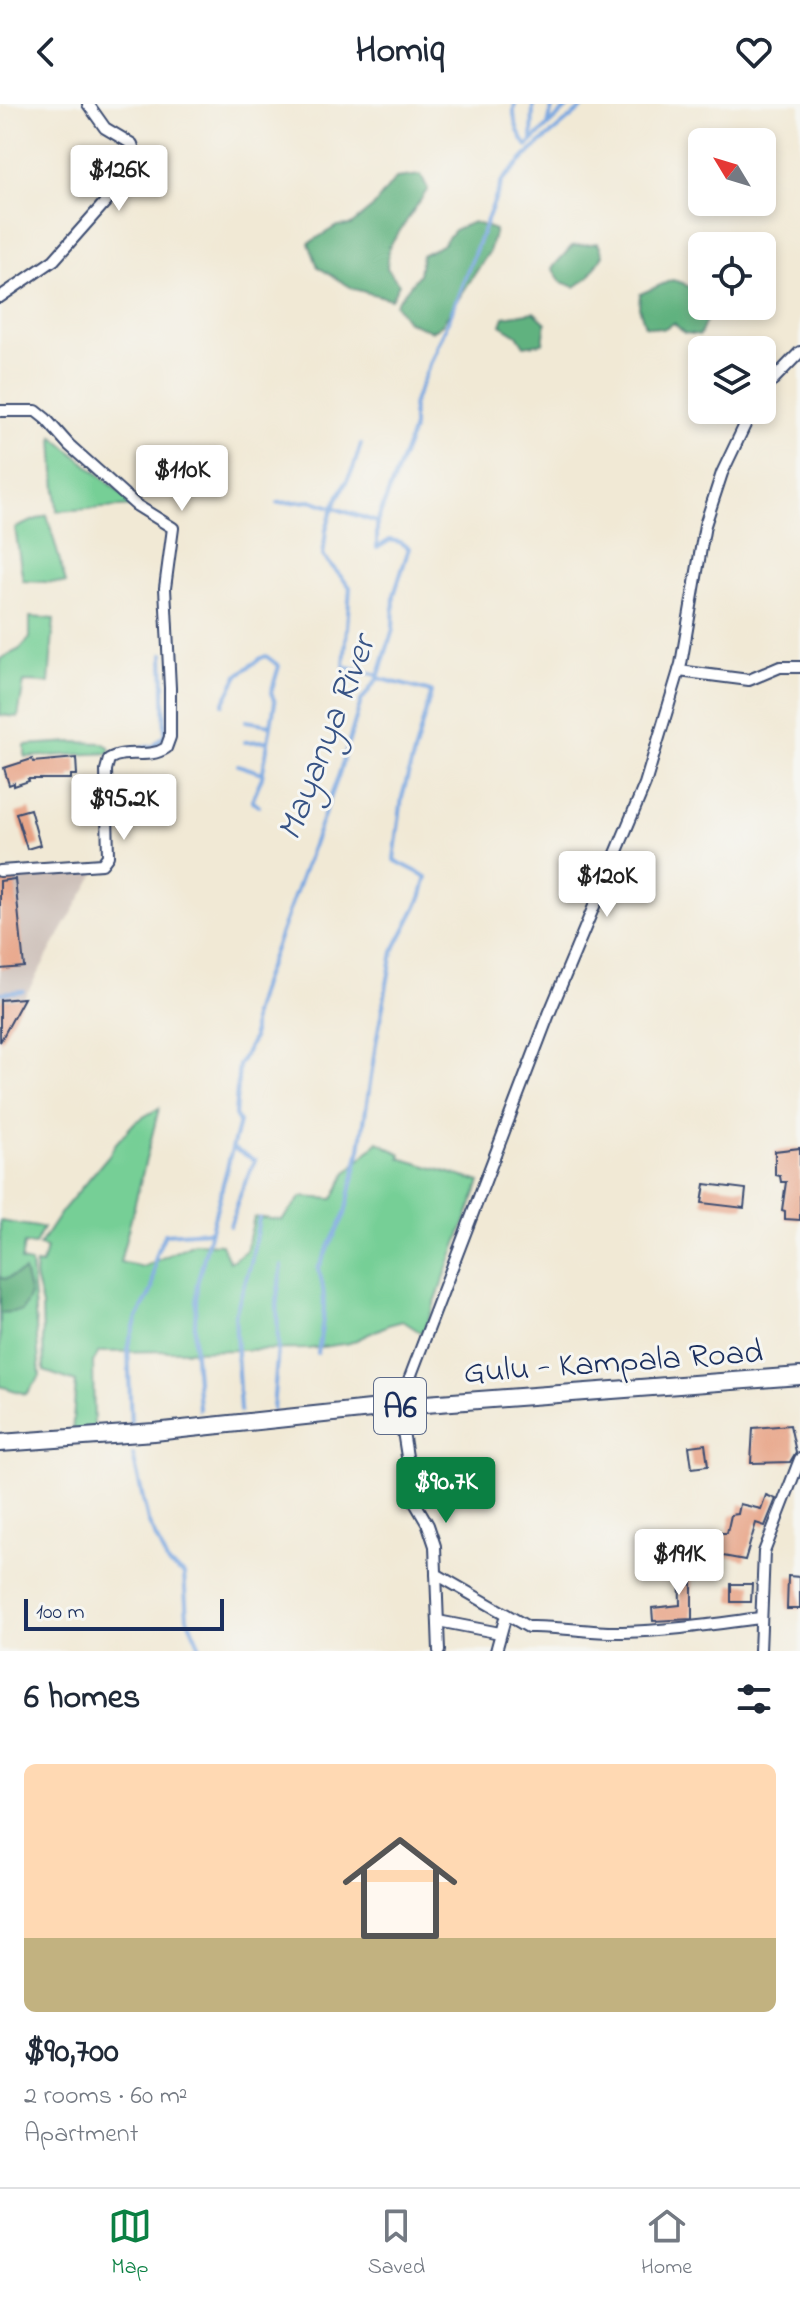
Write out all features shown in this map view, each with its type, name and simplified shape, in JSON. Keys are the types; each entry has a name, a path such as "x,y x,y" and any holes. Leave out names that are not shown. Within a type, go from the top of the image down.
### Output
{"main road":[{"name":"Gulu - Kampala Road","path":"0,1443 154,1432 399,1406 800,1376"}],"street":[{"path":"0,297 54,260 123,182 136,159 132,144 105,128 88,104"},
{"path":"776,377 800,352"},
{"path":"0,411 36,411 136,505 173,528 165,588 170,688 170,737 166,748 149,755 120,754 109,759 106,770 108,856 102,864 0,871"},
{"path":"439,1651 435,1546 428,1525 414,1501 399,1406 549,1014 645,784 679,671 705,525 722,473 745,424"},
{"path":"679,671 749,680 780,667 800,667"},
{"path":"760,1651 764,1552 800,1459"},
{"path":"436,1574 528,1627 619,1632 760,1618"},
{"path":"496,1651 506,1615"},
{"path":"438,1621 500,1633"}],"shaded area":[{"path":"97,870 54,944 0,1042 0,875"}],"green space":[{"path":"421,175 428,189 389,247 387,268 399,284 391,299 354,289 318,267 309,243 337,226 351,225 372,208 396,178"},
{"path":"473,222 495,230 489,252 442,324 432,331 407,321 395,304 419,274 422,255 442,245 454,230"},
{"path":"598,243 603,255 589,277 575,287 561,282 552,268 572,246"},
{"path":"672,280 683,283 688,287 688,320 706,320 700,335 684,333 674,323 663,329 645,326 639,307 640,294"},
{"path":"534,312 546,323 543,343 524,346 517,335 501,325 504,317"},
{"path":"53,436 136,506 57,511"},
{"path":"47,515 66,583 23,581 15,528"},
{"path":"30,617 54,619 49,683 24,682 18,717 0,715 0,659 20,649 30,638"},
{"path":"102,743 109,747 110,753 25,757 25,745"},
{"path":"159,1108 120,1262 143,1267 194,1243 221,1244 230,1262 246,1251 254,1217 282,1220 301,1197 333,1199 347,1172 378,1142 401,1154 400,1158 480,1182 423,1334 403,1321 350,1343 308,1349 99,1352 93,1362 94,1430 72,1434 76,1382 44,1371 42,1306 35,1276 36,1264 42,1265 46,1248 39,1246 62,1211 116,1143 135,1122"},
{"path":"0,1221 43,1228 35,1245 24,1244 21,1261 31,1263 40,1376 26,1394 0,1386 0,1313 6,1279 0,1278"},
{"path":"24,1271 30,1295 22,1311 0,1313 0,1278 6,1279"}],"building":[{"path":"76,758 77,775 71,775 71,779 28,779 14,786 14,783 9,785 4,768 32,759 33,762"},
{"path":"30,809 40,845 27,849 16,813"},
{"path":"15,879 24,967 0,969 0,881"},
{"path":"24,998 0,1042 0,1000"},
{"path":"800,1148 800,1220 785,1219 785,1211 782,1210 786,1182 781,1182 780,1176 775,1175 775,1151"},
{"path":"705,1184 746,1189 744,1208 702,1203"},
{"path":"790,1425 796,1452 790,1462 751,1463 753,1428"},
{"path":"705,1444 708,1466 692,1468 689,1446"},
{"path":"766,1495 776,1499 765,1526 756,1523 745,1560 712,1554 714,1533 727,1533 731,1515 738,1514 740,1504 761,1509"},
{"path":"679,1559 692,1559 692,1619 653,1621 652,1608 680,1605"},
{"path":"788,1576 800,1577 800,1609 787,1609"},
{"path":"731,1584 752,1584 751,1602 731,1602"}],"waterway":[{"path":"515,104 516,126 527,146"},
{"path":"532,141 533,104"},
{"path":"548,125 553,104"},
{"path":"527,146 571,104"},
{"name":"Mayanya River","path":"199,1409 194,1342 197,1284 239,1122 235,1115 239,1065 253,1039 253,1015 262,984 339,774 361,701 378,678 393,629 394,595 409,548 390,540 377,548 377,522 413,430 413,404 502,181 531,151 587,104"},
{"path":"361,444 353,469 333,507 323,556 350,587 344,667 378,675"},
{"path":"277,503 313,501 377,522"},
{"path":"164,561 165,547"},
{"path":"161,586 161,605"},
{"path":"132,749 154,746 165,735 163,654"},
{"path":"223,704 238,675 261,658 266,656 279,666 271,693 275,702 262,777 252,800 259,806"},
{"path":"318,1353 324,1300 318,1269 345,1214 360,1149 393,952 421,898 427,877 394,860 402,797 431,692 378,678"},
{"path":"246,721 271,725"},
{"path":"245,742 267,741"},
{"path":"238,765 262,773"},
{"path":"0,993 23,991"},
{"path":"230,1226 255,1160 232,1148"},
{"path":"240,1411 235,1314 251,1263 259,1218"},
{"name":"Mayanya River","path":"131,1427 128,1345 137,1318 152,1290 156,1254 165,1234 209,1231"},
{"path":"273,1409 278,1347 277,1297 282,1266"},
{"name":"Mayanya River","path":"133,1455 148,1521 168,1564 184,1574 187,1617 202,1651"}]}
